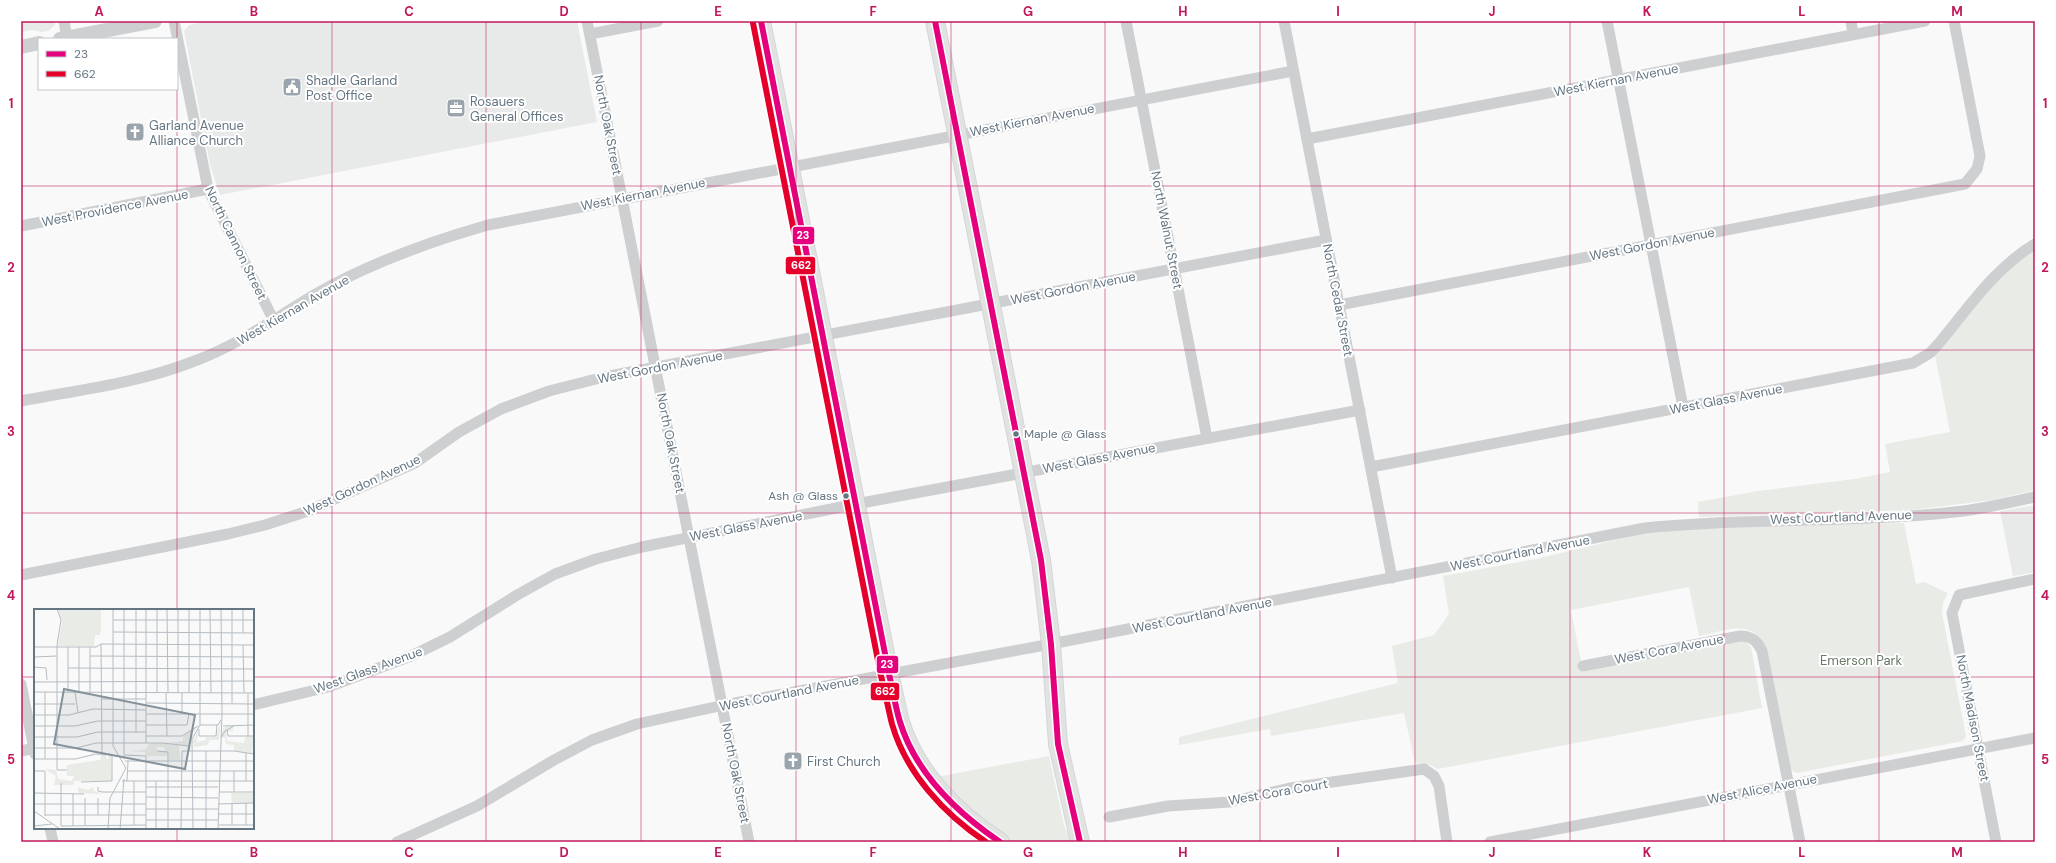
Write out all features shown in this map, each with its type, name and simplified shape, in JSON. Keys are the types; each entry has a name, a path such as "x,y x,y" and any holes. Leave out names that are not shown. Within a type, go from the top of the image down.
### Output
{"main road":[{"path":"761,21 889,674 901,723 918,762 943,796 982,830 1000,842"},
{"path":"935,21 1041,560 1051,644 1058,744 1080,842"}],"street":[{"path":"64,21 63,38 155,21"},
{"name":"North Cannon Street","path":"174,21 177,38"},
{"name":"North Oak Street","path":"587,21 724,705 749,842"},
{"path":"590,34 658,21"},
{"name":"North Walnut Street","path":"1126,21 1206,438"},
{"name":"North Cedar Street","path":"1284,21 1392,578"},
{"path":"1607,21 1683,407"},
{"path":"1851,21 1854,34"},
{"name":"West Kiernan Avenue","path":"1307,140 1925,21"},
{"name":"West Gordon Avenue","path":"1339,305 1965,184 1977,169 1980,156 1954,21"},
{"name":"North Cannon Street","path":"178,41 208,189 274,321"},
{"path":"21,46 38,43"},
{"name":"West Kiernan Avenue","path":"21,401 153,374 192,363 233,345 315,295 400,254 488,224 1293,71"},
{"name":"West Providence Avenue","path":"21,226 208,189"},
{"name":"West Gordon Avenue","path":"21,575 220,536 286,518 354,491 415,463 459,432 501,409 549,391 604,377 1326,240"},
{"name":"West Glass Avenue","path":"1371,467 1913,363 1930,353 2000,271 2018,255 2035,244"},
{"name":"West Glass Avenue","path":"254,705 328,687 411,656 450,637 517,595 555,574 596,558 690,537 856,504 1360,410"},
{"name":"West Courtland Avenue","path":"397,842 477,806 554,760 592,740 637,724 724,705 1051,644 1645,528 1701,522 1869,518 1964,511 2035,497"},
{"name":"North Madison Street","path":"1996,842 1952,613 1959,595 2035,579"},
{"name":"West Cora Avenue","path":"1583,666 1740,636 1747,636 1754,639 1762,651 1789,784"},
{"path":"21,684 34,745"},
{"name":"West Alice Avenue","path":"1490,842 2035,738"},
{"path":"21,751 34,750"},
{"name":"West Cora Court","path":"1109,817 1168,806 1230,802 1290,788 1424,769 1434,776 1439,786 1447,842"},
{"path":"1789,784 1800,842"},
{"path":"50,829 53,842"}],"shaded area":[{"path":"21,21 55,21 55,25 48,31 42,32 32,30 21,32"},
{"path":"207,21 577,21 597,122 220,195 210,165 184,31 189,25"},
{"path":"2035,505 2035,572 2013,576 2000,511"}],"green space":[{"path":"2035,250 2035,490 1993,500 1912,510 1699,517 1698,502 1758,491 1855,479 1890,472 1885,444 1950,432 1935,355 2001,275"},
{"name":"Emerson Park","path":"1904,523 1916,584 1924,582 1948,593 1943,603 1942,613 1966,736 1963,741 1797,773 1792,771 1790,768 1767,649 1761,639 1754,633 1746,630 1729,629 1699,636 1689,587 1571,610 1583,672 1738,641 1746,642 1751,647 1762,708 1438,769 1430,765 1415,763 1404,713 1271,736 1270,729 1179,745 1179,737 1398,683 1392,646 1434,635 1449,614 1443,576 1536,559 1649,532 1703,528"},
{"path":"1049,756 1064,825 1071,842 1012,842 984,824 936,777"}],"transit line":[{"name":"23","path":"761,21 889,674 900,722 907,741 927,775 953,805 1000,842"},
{"name":"23","path":"935,21 1041,560 1051,644 1058,744 1080,842"},
{"name":"662","path":"753,23 881,676 892,724 898,742 907,759 928,791 956,819 986,842"}],"place":[{"name":"Shadle Garland Post Office","path":"292,87"},
{"name":"Rosauers General Offices","path":"456,108"},
{"name":"Garland Avenue Alliance Church","path":"135,132"},
{"name":"Maple @ Glass","path":"1016,434"},
{"name":"Ash @ Glass","path":"846,496"},
{"name":"First Church","path":"793,761"}]}
